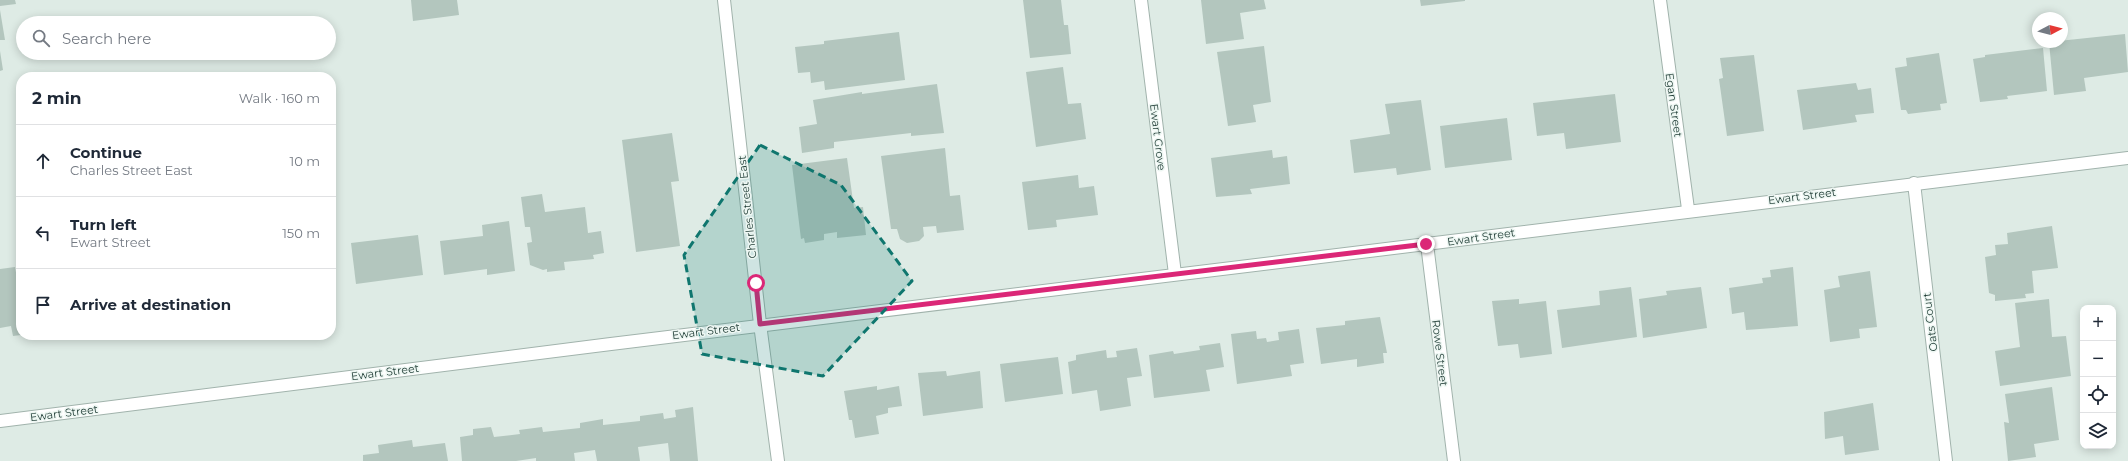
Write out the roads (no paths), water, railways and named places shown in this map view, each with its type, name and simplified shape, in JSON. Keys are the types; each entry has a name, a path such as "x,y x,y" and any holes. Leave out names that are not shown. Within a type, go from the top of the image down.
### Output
{"street":[{"name":"Charles Street East","path":"724,0 760,324 778,461"},
{"name":"Ewart Grove","path":"1141,0 1175,274"},
{"name":"Egan Street","path":"1660,0 1688,209"},
{"name":"Ewart Street","path":"0,421 760,324 1426,244 1688,209 2128,158"},
{"name":"Oats Court","path":"1914,183 1946,461"},
{"name":"Rowe Street","path":"1426,244 1454,461"}]}
